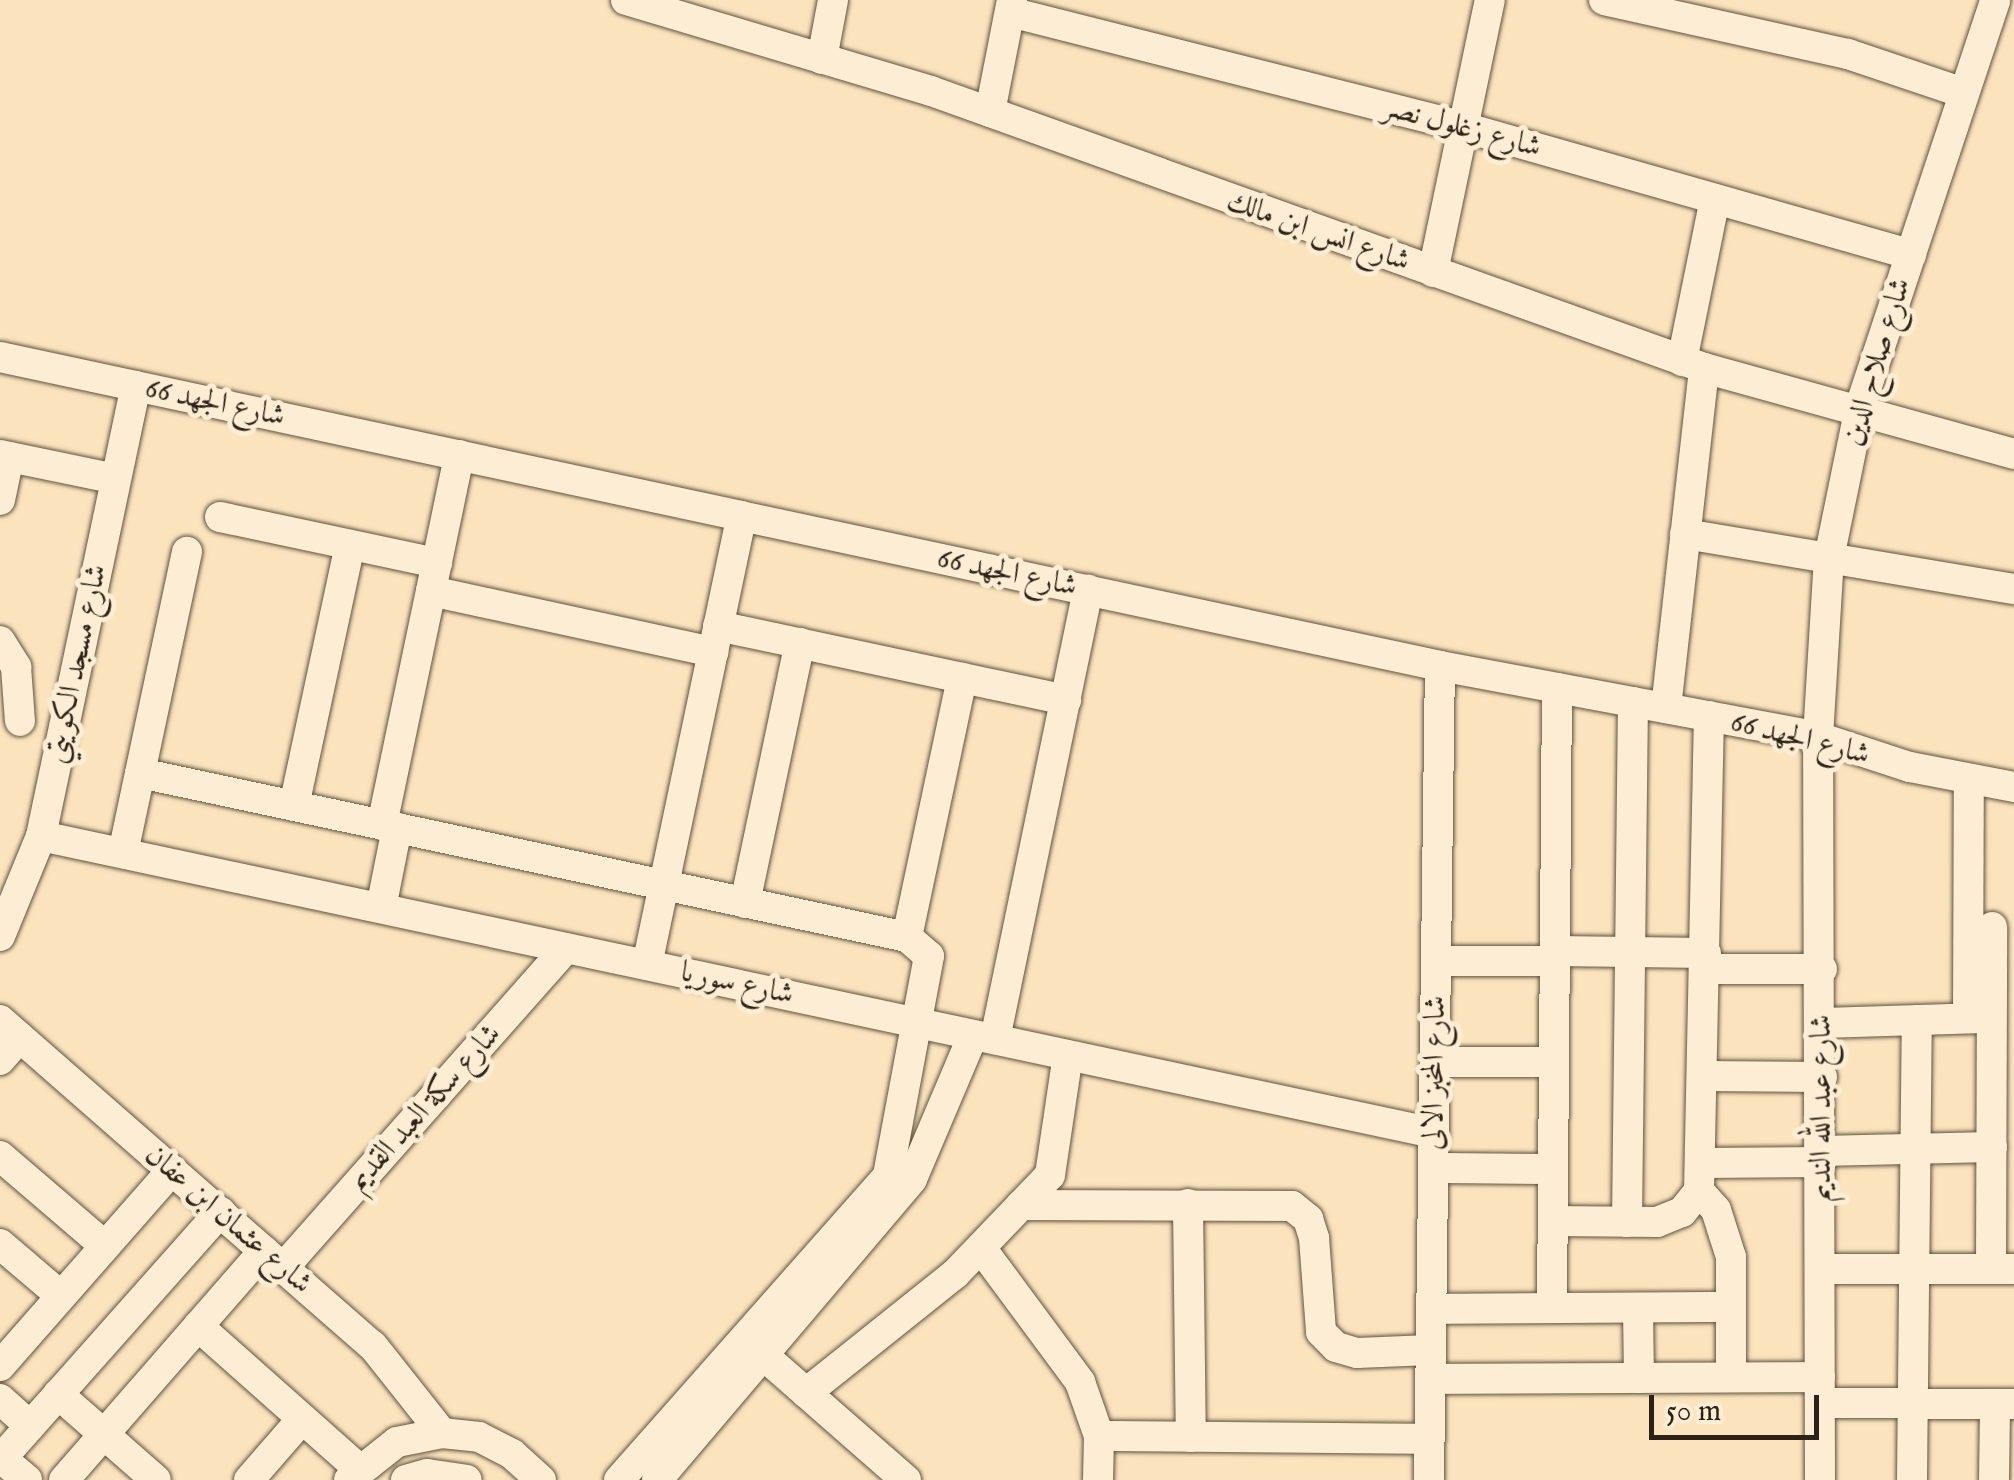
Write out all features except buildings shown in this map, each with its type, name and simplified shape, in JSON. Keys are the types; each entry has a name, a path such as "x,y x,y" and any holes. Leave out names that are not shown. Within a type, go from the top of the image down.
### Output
{"street":[{"name":"شارع انس ابن مالك","path":"626,0 659,5 990,112 1693,364 2014,454"},
{"path":"822,59 833,0"},
{"path":"1433,272 1490,0"},
{"path":"1604,0 1848,54 1964,93"},
{"name":"شارع صلاح الدين","path":"1818,737 1829,558 1860,408 1995,0"},
{"path":"990,112 1011,6"},
{"name":"شارع زغلول نصر","path":"1011,6 1463,127 1911,254"},
{"path":"1666,708 1685,534 1693,364 1714,199"},
{"name":"شارع الجهد 66","path":"0,357 1440,666 1818,737 1970,780 2014,786"},
{"name":"شارع مسجد الكويتي","path":"0,936 41,836 136,386"},
{"path":"0,500 5,456 116,479"},
{"path":"381,908 390,827 459,456"},
{"path":"647,965 742,516"},
{"path":"220,517 350,545 434,577 716,639 800,643 1066,700"},
{"path":"1685,534 2014,590"},
{"path":"294,806 350,545"},
{"path":"123,854 187,552"},
{"path":"657,1480 912,1178 984,1037 1066,700 1088,590"},
{"path":"0,640 16,667 10,719 63,731"},
{"path":"745,902 800,643"},
{"name":"شارع المخبز الالى","path":"1428,1480 1440,666"},
{"path":"907,937 962,678"},
{"path":"1552,1308 1557,688"},
{"path":"1627,1222 1633,702"},
{"path":"1709,716 1702,1177 1726,1232 1732,1377"},
{"name":"شارع عبد الله النديم","path":"1818,737 1822,970 1820,1480"},
{"path":"140,774 907,937 929,956 921,1024 888,1176 619,1480"},
{"path":"1821,1269 2002,1269 1992,1146 1992,927 1970,780"},
{"name":"شارع سوريا","path":"41,836 1434,1134"},
{"name":"شارع سكة العبد القديم","path":"64,1480 198,1326 273,1260 566,948"},
{"path":"1436,962 1630,952 1822,970"},
{"path":"1822,1023 1917,1020 1991,1032"},
{"path":"1912,1480 1917,1020"},
{"name":"شارع عثمان ابن عفان","path":"7,1039 172,1170 372,1346 442,1432"},
{"path":"806,1393 981,1248 1056,1164 1068,1055"},
{"path":"1435,1062 1554,1062"},
{"path":"1705,1076 1822,1077"},
{"path":"1702,1177 1821,1157 1992,1146"},
{"path":"0,1156 104,1246"},
{"path":"1433,1168 1553,1169"},
{"path":"0,1366 172,1170"},
{"path":"1553,1221 1627,1222 1682,1212 1702,1177"},
{"path":"1188,1204 1191,1436"},
{"path":"1022,1205 1292,1206 1308,1219 1314,1238 1321,1332 1336,1347 1357,1353 1430,1365 1638,1378 1732,1377 1915,1403 2004,1404 1994,1480"},
{"path":"27,1480 1,1459 220,1212"},
{"path":"0,1244 61,1296"},
{"path":"981,1248 1080,1382 1099,1436 1098,1480"},
{"path":"1431,1309 1731,1307"},
{"path":"1638,1308 1638,1378"},
{"path":"198,1326 302,1418 354,1474 397,1442 442,1432 479,1438 512,1454 542,1480"},
{"path":"763,1355 906,1480"},
{"path":"58,1394 156,1480"},
{"path":"0,1400 30,1426"},
{"path":"249,1480 302,1418"},
{"path":"1099,1436 1429,1438"},
{"path":"406,1480 427,1474 467,1480"}]}
